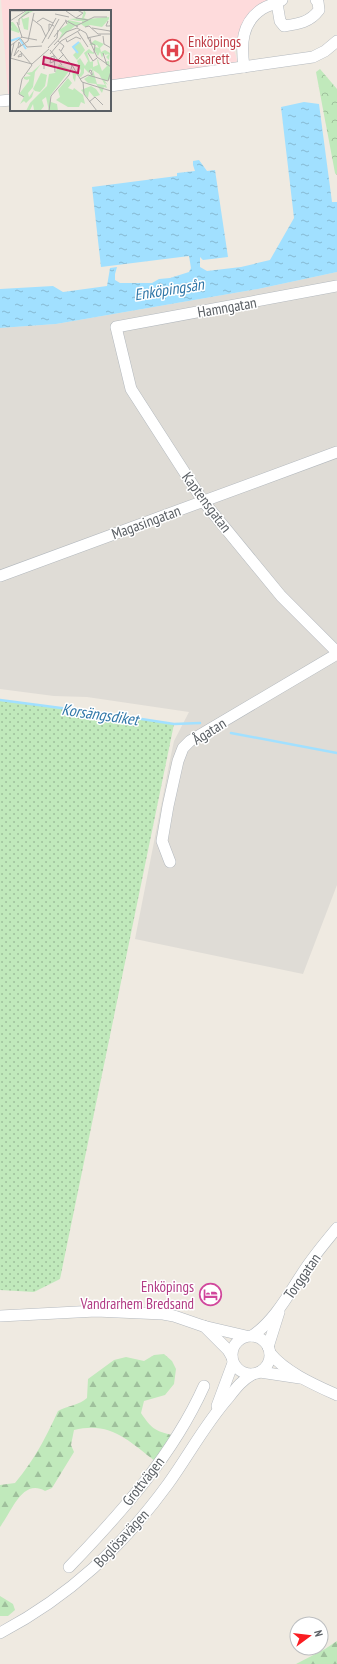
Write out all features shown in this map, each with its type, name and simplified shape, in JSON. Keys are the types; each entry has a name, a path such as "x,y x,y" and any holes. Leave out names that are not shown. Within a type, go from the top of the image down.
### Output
{"street":[{"path":"244,66 242,44 250,21 262,8 279,1 280,21 284,26 306,22 314,17 319,10 318,2 316,0"},
{"path":"111,86 313,57 336,46"},
{"path":"0,101 10,100"},
{"name":"Hamngatan","path":"116,327 337,286"},
{"name":"Kaptensgatan","path":"116,327 131,389 203,501 280,596 337,653"},
{"name":"Magasingatan","path":"0,576 337,452"},
{"name":"Ågatan","path":"170,862 162,841 169,798 178,761 183,748 190,741 337,653"},
{"name":"Torggatan","path":"232,1360 236,1342 261,1329 282,1305 308,1264 337,1228"},
{"name":"Torggatan","path":"257,1373 268,1363 269,1350 282,1305"},
{"path":"0,1316 89,1311 130,1312 174,1316 203,1326 262,1339 278,1361 304,1378 337,1395"},
{"path":"203,1326 228,1350 232,1360 241,1372 304,1378"},
{"name":"Boglösavägen","path":"214,1414 232,1360"},
{"name":"Boglösavägen","path":"0,1633 43,1608 99,1564 138,1523 169,1482 214,1414 244,1379 257,1373"},
{"name":"Grottvägen","path":"69,1567 152,1473 193,1409 204,1386"},
{"path":"152,1473 169,1482"}],"shaded area":[{"name":"Enköpings Lasarett","path":"1,0 272,0 239,34 232,45 237,61 235,63 111,80 111,10 10,10 10,95 8,95"},
{"path":"337,272 337,885 303,974 135,939 174,741 189,712 87,697 54,696 0,689 0,328 56,324 258,289"}],"green space":[{"path":"320,69 337,89 337,175 335,173 316,72"},
{"path":"0,700 174,724 60,1279 34,1292 0,1290"},
{"path":"164,1354 172,1361 176,1369 174,1384 165,1395 144,1401 141,1413 154,1428 172,1435 155,1461 118,1434 108,1430 87,1428 74,1430 71,1445 74,1452 52,1488 45,1491 37,1488 30,1489 24,1493 18,1498 0,1527 0,1485 15,1483 39,1448 58,1411 87,1398 88,1379 114,1360 126,1357 144,1361 154,1355"},
{"path":"0,1596 13,1604 15,1610 8,1616 0,1616"},
{"path":"337,1641 337,1664 296,1664 311,1656 329,1656 329,1646"}],"water":[{"name":"Enköpingsån","path":"304,102 319,104 332,202 337,202 337,272 258,289 56,324 0,328 0,289 53,286 63,292 107,286 110,268 117,267 115,280 120,283 152,283 159,279 170,278 189,272 191,268 189,256 101,267 92,187 177,176 177,173 195,171 193,161 199,160 207,171 215,170 228,257 203,260 200,257 200,267 207,271 241,267 270,260 294,218 281,107"}],"waterway":[{"name":"Korsängsdiket","path":"0,700 174,724 200,723"},
{"name":"Korsängsdiket","path":"231,733 337,753"}],"place":[{"name":"Enköpings Lasarett","path":"172,50"},
{"name":"Enköpings Vandrarhem Bredsand","path":"210,1295"}]}
